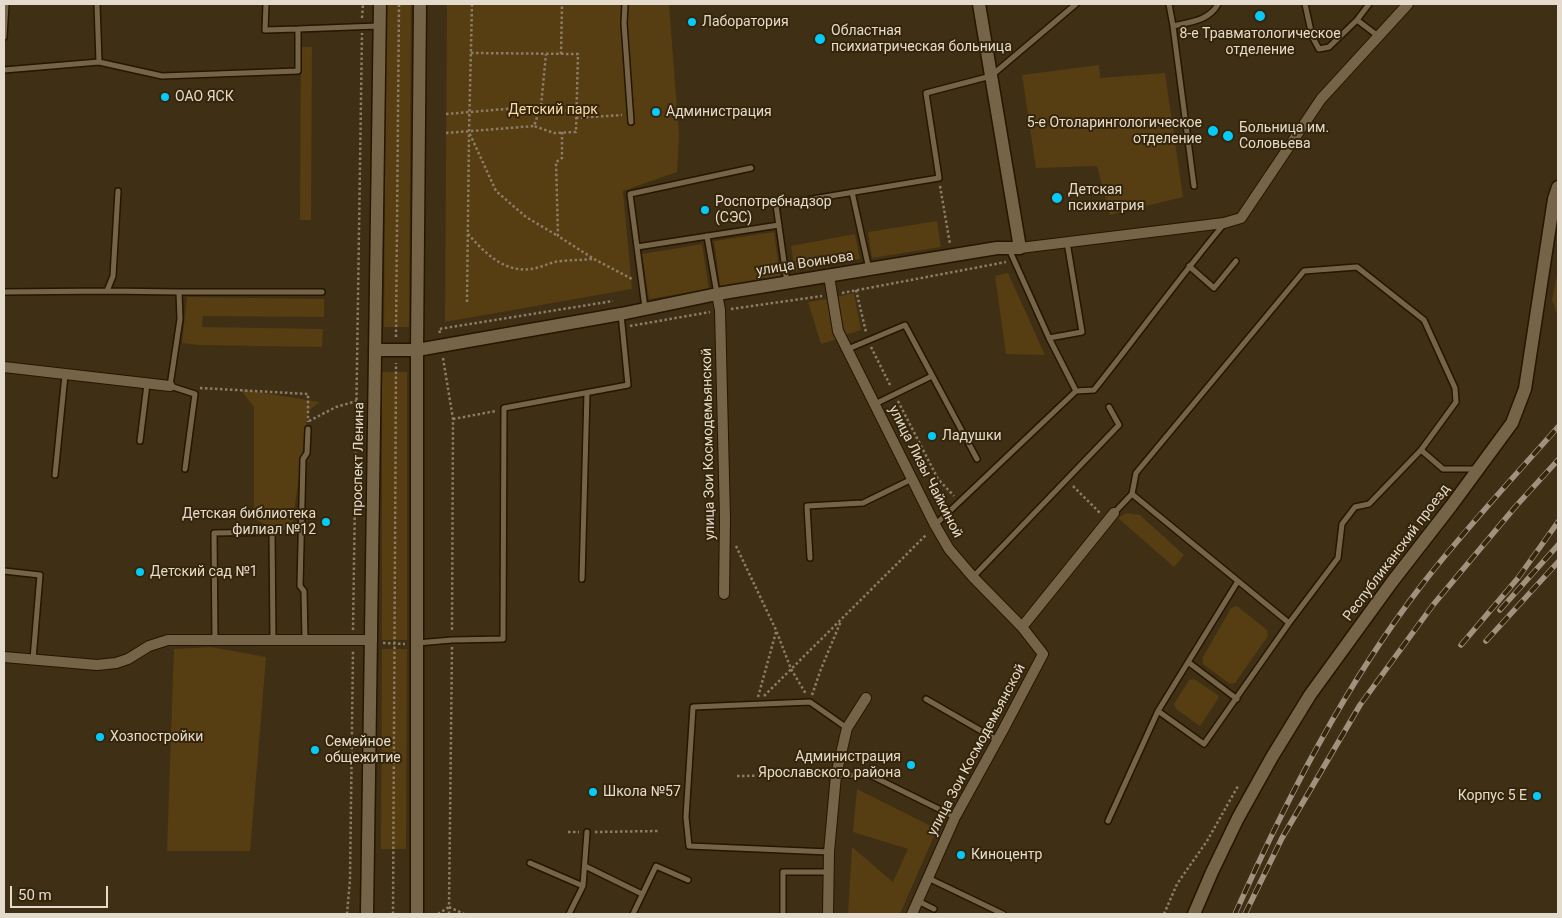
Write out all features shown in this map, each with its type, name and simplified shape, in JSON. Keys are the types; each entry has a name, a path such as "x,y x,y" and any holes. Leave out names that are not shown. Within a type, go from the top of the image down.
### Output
{"main road":[{"name":"проспект Ленина","path":"368,914 380,4"},
{"path":"417,914 417,350 420,4"},
{"path":"979,4 1014,248"},
{"name":"Республиканский проезд","path":"1194,914 1238,818 1310,695 1392,582 1512,423 1525,388 1554,199 1558,186"},
{"name":"улица Воинова","path":"375,350 417,350 621,314 717,294 952,256 1014,248"}],"street":[{"path":"1378,36 1408,4"},
{"name":"улица Воинова","path":"1014,248 1224,223 1241,218 1321,99 1378,36"},
{"name":"улица Лизы Чайкиной","path":"828,276 838,331 935,525 949,548 973,578 1022,627 1042,654"},
{"name":"улица Зои Космодемьянской","path":"717,294 720,310 724,594"},
{"path":"4,368 170,386"},
{"path":"1022,627 1111,517"},
{"path":"4,657 96,665 116,663 128,659 149,646 168,640 372,640"},
{"name":"улица Зои Космодемьянской","path":"912,914 955,816 1042,654"},
{"path":"828,914 829,852 836,775 847,728 866,698"}],"lane":[{"path":"4,37 6,4"},
{"path":"97,4 99,62"},
{"path":"266,4 265,30 380,26"},
{"path":"625,4 624,23 631,122"},
{"path":"787,283 776,205 939,178 926,93 990,76 1076,4"},
{"path":"1169,4 1194,186"},
{"path":"1173,26 1204,19 1214,11 1218,4"},
{"path":"1305,4 1312,36 1319,49 1329,47 1357,20 1369,4"},
{"path":"1357,20 1378,36"},
{"path":"4,70 99,62 162,76 298,71 298,29"},
{"path":"646,308 630,194 751,168"},
{"path":"107,290 113,276 118,191"},
{"path":"852,192 869,269"},
{"path":"935,525 1076,391 1094,390 1224,223"},
{"path":"637,247 779,225"},
{"path":"707,236 717,294"},
{"path":"1049,338 1082,332 1067,241"},
{"path":"1014,248 1049,338 1076,391"},
{"path":"1189,266 1214,288 1236,261"},
{"path":"1111,517 1132,494 1136,473 1304,271 1357,267 1424,320 1454,388 1456,402 1421,450 1369,504 1355,507 1346,518 1342,524 1338,558 1289,623 1204,744 1158,711"},
{"path":"4,292 107,290 322,292"},
{"path":"180,292 180,319 170,386 195,394 185,469"},
{"path":"417,643 503,639 504,408 628,386 621,314"},
{"path":"848,349 904,325 977,459"},
{"path":"55,475 65,375"},
{"path":"875,404 932,376"},
{"path":"140,441 147,384"},
{"path":"582,578 587,393"},
{"path":"973,578 1119,425 1109,407"},
{"path":"305,640 304,592 300,586 303,459 307,453 308,429"},
{"path":"1421,450 1443,469 1479,468"},
{"path":"810,558 807,506 863,503 912,479"},
{"path":"1132,494 1289,623"},
{"path":"215,640 214,533 272,532 273,640"},
{"path":"4,571 40,575 33,660"},
{"path":"1108,821 1158,711 1238,582"},
{"path":"1188,662 1237,698"},
{"path":"926,699 997,740"},
{"path":"829,852 690,846 686,817 692,707 810,702 847,728"},
{"path":"836,775 870,775 955,816"},
{"path":"570,914 583,886 587,832"},
{"path":"530,863 583,886"},
{"path":"585,866 642,894"},
{"path":"633,914 656,866 688,880"},
{"path":"783,914 783,872 828,872"},
{"path":"928,878 1003,914"},
{"path":"918,901 934,909"}],"path":[{"path":"347,914 350,880 362,4"},
{"path":"393,914 399,4"},
{"path":"467,302 472,4"},
{"path":"561,54 562,4"},
{"path":"446,133 534,126 554,133 576,132 578,54 471,53"},
{"path":"534,126 541,106 546,54"},
{"path":"446,114 541,106 576,112"},
{"path":"576,118 630,114"},
{"path":"469,132 496,191 526,217 594,259 632,279"},
{"path":"558,236 556,162 562,158 562,132"},
{"path":"939,178 952,256"},
{"path":"468,234 498,262 509,267 530,269 563,260 594,259"},
{"path":"450,914 453,419 439,330 615,301"},
{"path":"200,388 308,394 308,429"},
{"path":"308,422 336,407 357,401"},
{"path":"453,419 484,414 504,408"},
{"path":"1067,479 1111,517"},
{"path":"724,519 776,630 791,669 810,702"},
{"path":"755,705 935,525"},
{"path":"810,702 842,618"},
{"path":"755,705 776,630"},
{"path":"372,640 395,644 417,643"},
{"path":"736,776 836,775"},
{"path":"1164,914 1177,884 1207,842 1238,786"},
{"path":"568,832 658,831"},
{"path":"438,914 450,907"},
{"path":"450,907 464,914"}],"green space":[{"path":"386,4 411,4 409,327 384,327"},
{"name":"Детский парк","path":"447,4 669,4 679,135 677,172 623,191 632,289 445,322"},
{"path":"301,47 312,47 311,220 300,220"},
{"path":"1099,65 1100,78 1165,73 1183,197 1110,215 1097,166 1036,168 1022,75"},
{"path":"937,221 941,247 872,258 868,232"},
{"path":"774,232 780,276 720,286 714,241"},
{"path":"855,234 860,259 795,271 791,246"},
{"path":"702,244 709,289 649,299 642,254"},
{"path":"1558,270 1558,317 1552,300"},
{"path":"1008,273 1045,355 1006,354 995,276"},
{"path":"854,293 861,330 845,335 836,297"},
{"path":"187,297 324,299 324,317 203,316 202,327 323,329 322,347 199,345 182,343"},
{"path":"827,299 837,339 821,344 808,302"},
{"path":"382,372 407,372 407,640 382,640"},
{"path":"240,389 320,402 308,411 292,527 280,531 254,519 254,407"},
{"path":"1126,513 1140,515 1184,555 1174,567 1118,518"},
{"path":"1237,606 1267,630 1268,636 1235,683 1230,684 1203,664 1203,657 1231,608"},
{"path":"211,647 266,657 250,851 167,851 174,649"},
{"path":"382,649 407,649 406,849 381,849"},
{"path":"1194,679 1218,695 1218,699 1200,726 1176,709 1174,704 1189,680"},
{"path":"857,789 937,829 900,914 848,914 852,847 893,882 908,849 853,832"}],"railway":[{"path":"1235,914 1275,827 1297,785 1320,742 1369,660 1440,562 1558,427"},
{"path":"1245,914 1282,838 1360,705 1433,605 1516,506 1558,460"},
{"path":"1461,645 1518,578 1558,522"},
{"path":"1500,610 1558,545"},
{"path":"1486,641 1558,562"}],"place":[{"name":"8-е Травматологическое отделение","path":"1260,16"},
{"name":"Лаборатория","path":"692,22"},
{"name":"Областная психиатрическая больница","path":"820,39"},
{"name":"ОАО ЯСК","path":"165,97"},
{"name":"Администрация","path":"656,112"},
{"name":"5-е Отоларингологическое отделение","path":"1213,131"},
{"name":"Больница им. Соловьева","path":"1228,136"},
{"name":"Детская психиатрия","path":"1057,198"},
{"name":"Роспотребнадзор (СЭС)","path":"705,210"},
{"name":"Ладушки","path":"932,436"},
{"name":"Детская библиотека филиал №12","path":"326,522"},
{"name":"Детский сад №1","path":"140,572"},
{"name":"Хозпостройки","path":"100,737"},
{"name":"Семейное общежитие","path":"315,750"},
{"name":"Администрация Ярославского района","path":"911,765"},
{"name":"Школа №57","path":"593,792"},
{"name":"Корпус 5 E","path":"1537,796"},
{"name":"Киноцентр","path":"961,855"}]}
